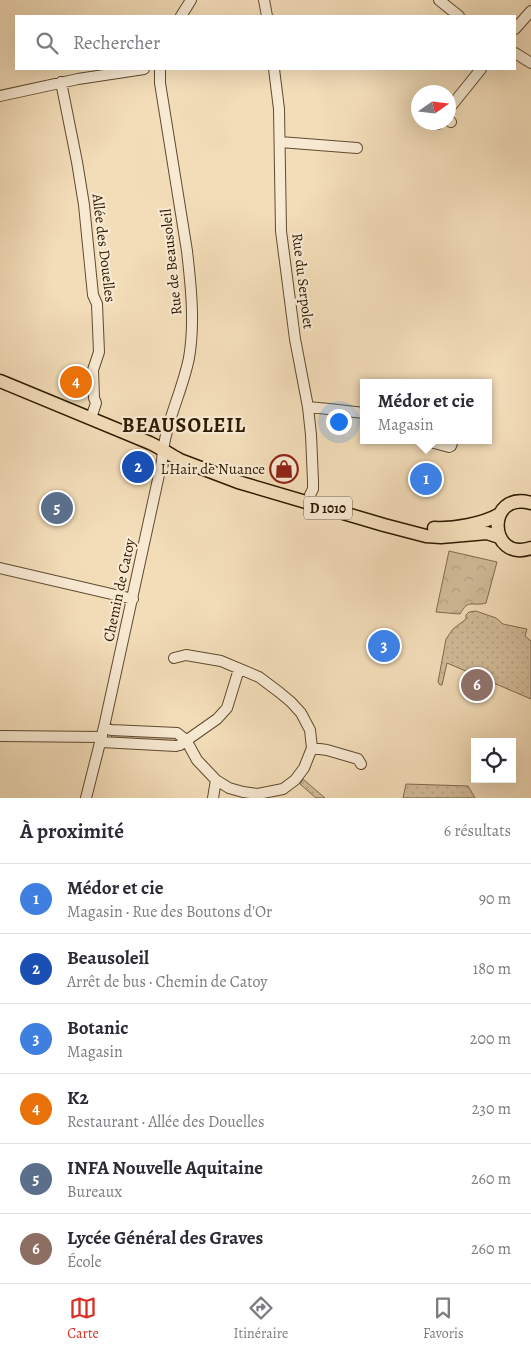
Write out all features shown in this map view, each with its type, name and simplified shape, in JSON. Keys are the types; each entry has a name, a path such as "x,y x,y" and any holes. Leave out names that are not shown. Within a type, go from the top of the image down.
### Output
{"main road":[{"name":"D 1010","path":"0,381 163,449 180,460 238,482 426,528 442,528 487,521 500,514"},
{"name":"D 1010","path":"163,449 174,451 315,501 426,536 441,537 487,533 499,537"},
{"path":"531,503 516,501 504,508 497,521 497,529 499,537 503,542 513,549 524,550 531,548"}],"street":[{"path":"182,15 192,0"},
{"path":"264,0 267,15"},
{"path":"439,0 458,15"},
{"path":"516,28 531,11"},
{"path":"516,55 531,63"},
{"path":"0,96 61,82 138,70"},
{"name":"Rue de Beausoleil","path":"160,70 160,84 187,251 192,324 188,360 166,432 163,449"},
{"name":"Rue du Serpolet","path":"274,70 279,109 281,231 295,339 308,407 315,501"},
{"path":"456,100 480,70"},
{"name":"Allée des Douelles","path":"61,82 84,205 93,295 97,304 99,352 93,370 94,398 96,403 91,418"},
{"path":"280,142 353,144"},
{"path":"308,407 360,413"},
{"path":"438,444 449,447 452,444"},
{"name":"Chemin de Catoy","path":"86,798 133,599 162,462 163,449"},
{"path":"0,568 133,599"},
{"path":"102,736 111,730 177,733 186,740 197,760 216,780 230,788 258,794 283,793 304,768 312,748 310,730 301,713 279,692 259,678 221,661 186,655 174,658"},
{"path":"0,736 102,736 180,745 217,719 227,708 239,669"},
{"path":"312,748 327,750 358,759 361,764"},
{"path":"213,798 216,780"}],"green space":[{"path":"449,551 497,562 486,603 468,605 460,614 436,612"},
{"path":"476,611 496,618 503,624 527,629 525,636 531,641 531,699 447,663 442,685 438,682 446,639 453,629 466,619 466,615 469,612"},
{"path":"112,735 175,737 176,739 173,741 111,738"},
{"path":"303,779 325,798 316,798 300,784"},
{"path":"406,784 468,786 475,798 403,798"}],"place":[{"name":"K2","path":"76,382"},
{"name":"Beausoleil","path":"138,467"},
{"name":"L'Hair de Nuance","path":"284,469"},
{"name":"Médor et cie","path":"426,479"},
{"name":"INFA Nouvelle Aquitaine","path":"57,508"},
{"name":"Botanic","path":"384,646"},
{"name":"Lycée Général des Graves","path":"477,685"}],"district":[{"name":"BEAUSOLEIL","path":"184,425"}]}
